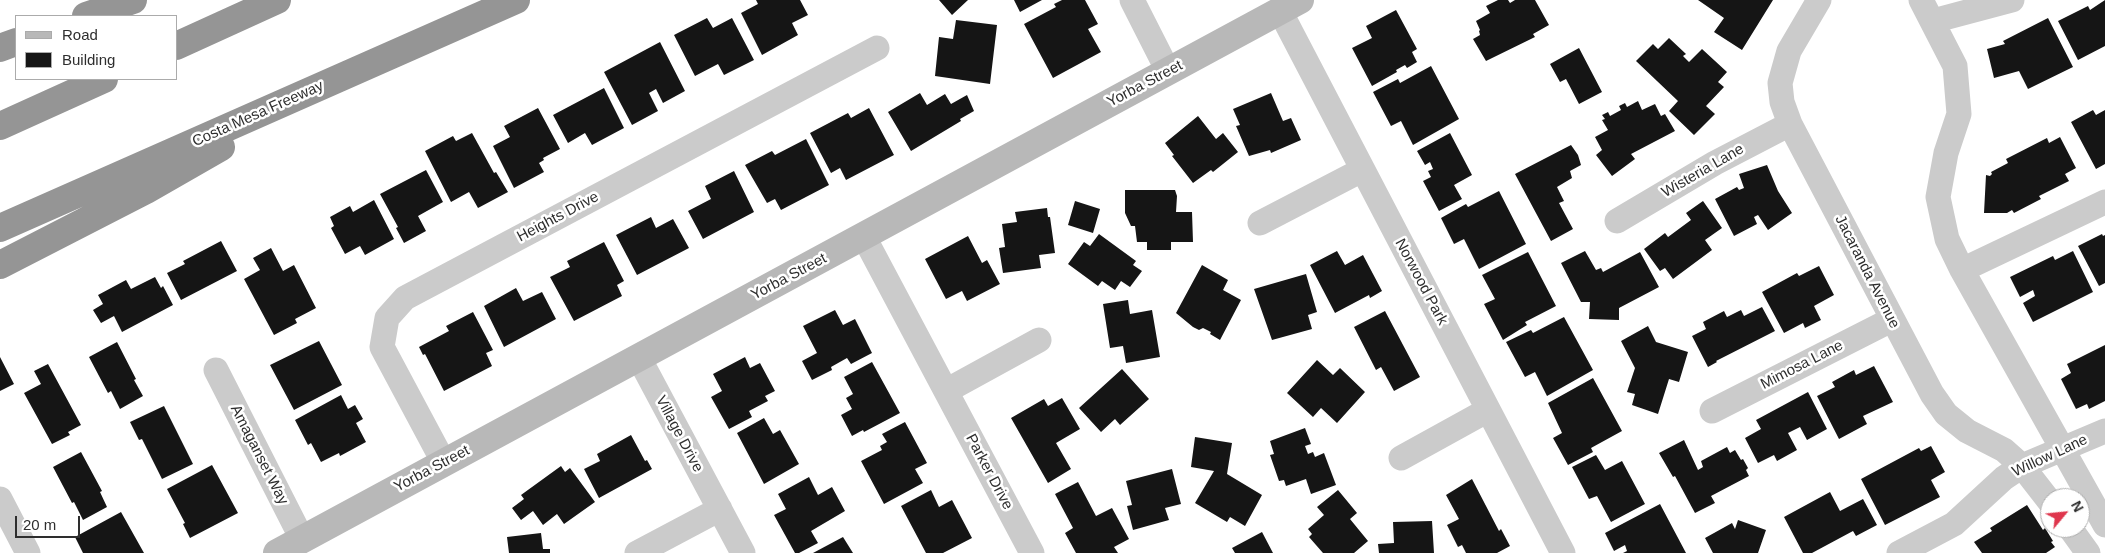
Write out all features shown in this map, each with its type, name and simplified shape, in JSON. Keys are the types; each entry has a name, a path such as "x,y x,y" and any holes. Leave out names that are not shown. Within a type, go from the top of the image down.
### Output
{"highway":[{"path":"89,15 133,0"},
{"path":"178,45 277,0"},
{"name":"Costa Mesa Freeway","path":"0,228 516,0"},
{"path":"0,48 15,42"},
{"path":"0,265 146,190 342,77"},
{"path":"0,126 102,80"}],"main road":[{"name":"Yorba Street","path":"277,553 1290,6"}],"street":[{"path":"1132,0 1168,71"},
{"name":"Jacaranda Avenue","path":"1819,0 1790,51 1780,83 1782,102 1790,124 1891,320 1932,394 1946,414 1967,431 2004,450 2022,466 2040,489"},
{"path":"2012,0 1927,10 1955,66 1959,114 1946,153 1938,197 1947,239 1962,270 2105,525"},
{"name":"Norwood Park","path":"1290,6 1362,170 1563,553"},
{"name":"Heights Drive","path":"444,463 382,347 387,318 405,298 877,48"},
{"name":"Wisteria Lane","path":"1617,221 1715,163 1790,124"},
{"path":"1260,223 1362,170"},
{"path":"1962,270 2105,202"},
{"name":"Parker Drive","path":"864,237 1032,553"},
{"name":"Mimosa Lane","path":"1712,411 1891,320"},
{"path":"946,391 1039,340"},
{"name":"Village Drive","path":"639,358 743,553"},
{"name":"Amaganset Way","path":"216,370 302,539"},
{"path":"1401,458 1488,410"},
{"name":"Willow Lane","path":"1899,553 1954,524 2004,478 2022,466 2105,430"},
{"path":"0,500 28,553"},
{"path":"637,553 720,509"},
{"path":"2077,538 2088,553"}],"building":[{"path":"756,0 800,0 808,15 792,23 798,35 762,55 741,13 758,4"},
{"path":"939,0 968,0 952,15"},
{"path":"1014,0 1042,0 1020,12"},
{"path":"1062,0 1085,0 1098,24 1088,29 1101,52 1053,78 1024,24 1056,7 1054,4"},
{"path":"1498,0 1508,0 1510,3 1515,0 1535,0 1549,25 1533,34 1535,37 1486,61 1473,39 1480,35 1476,21 1490,13 1486,6"},
{"path":"1698,0 1773,0 1742,50 1714,32 1724,18"},
{"path":"2105,0 2105,46 2078,60 2058,21 2088,6 2090,10"},
{"path":"1396,10 1417,49 1412,52 1417,62 1407,68 1405,65 1396,70 1397,72 1372,86 1352,48 1372,38 1366,26"},
{"path":"707,18 713,28 732,18 754,60 724,75 718,64 695,76 674,35"},
{"path":"2048,18 2073,67 2028,89 2019,71 1994,78 1987,49 2005,44 2003,41"},
{"path":"956,20 997,25 990,84 935,76 939,37 953,39"},
{"path":"1669,38 1686,54 1683,56 1689,62 1702,49 1727,72 1718,82 1724,87 1706,106 1715,114 1694,135 1669,111 1678,101 1636,61 1653,44 1658,49"},
{"path":"660,42 685,91 663,103 656,89 649,93 658,111 632,125 604,72"},
{"path":"1579,48 1602,92 1579,104 1566,79 1560,82 1550,64"},
{"path":"1431,66 1459,119 1413,145 1401,121 1391,126 1373,92 1398,79 1400,83"},
{"path":"604,88 624,128 592,145 585,133 568,143 553,115"},
{"path":"920,93 927,105 945,94 951,104 967,95 974,111 911,151 888,112"},
{"path":"1271,93 1283,121 1291,118 1301,140 1271,153 1270,150 1249,156 1236,126 1240,125 1233,109"},
{"path":"1638,101 1642,110 1655,104 1661,116 1665,114 1675,131 1631,154 1635,159 1612,176 1596,155 1602,150 1595,137 1608,130 1602,120 1605,119 1602,115 1608,112 1610,116 1621,110 1619,106 1625,103 1627,107"},
{"path":"538,108 560,149 543,158 544,160 539,163 544,172 514,188 493,146 510,137 504,126"},
{"path":"869,108 894,155 846,180 840,168 831,173 810,133 848,113 851,118"},
{"path":"2093,110 2096,115 2105,110 2105,164 2096,169 2071,122"},
{"path":"1198,116 1216,139 1223,133 1238,152 1213,172 1211,170 1193,183 1172,156 1174,155 1165,143"},
{"path":"472,133 494,173 496,172 508,192 478,208 469,192 451,202 425,151 453,136 456,141"},
{"path":"1450,133 1472,175 1454,185 1462,199 1439,211 1423,181 1431,177 1428,171 1433,169 1430,162 1425,165 1417,151"},
{"path":"2060,137 2076,168 2065,174 2069,181 2039,196 2041,199 2014,213 2012,210 2007,213 1984,213 1986,175 1990,176 1991,172 2008,163 2006,159 2047,138 2049,143"},
{"path":"806,139 829,185 781,210 775,199 767,203 745,165 772,151 775,155"},
{"path":"1571,145 1578,155 1581,165 1570,171 1572,178 1557,187 1564,201 1559,203 1573,229 1551,241 1515,174"},
{"path":"1767,165 1778,191 1792,213 1768,230 1758,215 1754,217 1757,224 1734,236 1715,199 1737,187 1739,190 1744,188 1739,174"},
{"path":"426,170 443,202 418,216 426,231 404,243 396,228 398,227 380,194"},
{"path":"734,171 754,212 703,239 688,211 711,199 705,186"},
{"path":"1125,190 1175,190 1177,196 1176,212 1192,212 1193,242 1171,242 1171,250 1147,250 1147,242 1137,242 1135,226 1131,226 1125,213"},
{"path":"1499,191 1526,244 1479,269 1464,239 1454,244 1441,218 1466,204 1468,207"},
{"path":"374,200 394,239 365,255 360,246 345,254 331,228 334,226 330,217 350,206 353,212"},
{"path":"1075,201 1100,209 1093,233 1068,225"},
{"path":"1703,201 1722,228 1705,240 1712,250 1673,279 1665,268 1660,271 1644,249 1665,233 1668,237 1691,220 1686,213"},
{"path":"1047,208 1055,253 1039,255 1041,268 1003,273 999,248 1005,247 1002,224 1017,222 1015,212"},
{"path":"651,217 656,228 673,219 689,248 637,275 616,235"},
{"path":"1099,234 1136,261 1133,265 1142,271 1130,287 1121,281 1115,290 1102,281 1098,286 1068,264 1084,242 1090,246"},
{"path":"2102,234 2103,236 2105,235 2105,283 2099,286 2078,246"},
{"path":"968,236 982,263 987,260 1000,284 967,301 962,291 946,299 925,259"},
{"path":"221,241 237,271 181,300 167,273 185,264 183,261"},
{"path":"604,242 624,281 617,285 622,296 574,321 550,277 570,267 567,261"},
{"path":"271,248 283,271 294,265 316,308 295,319 297,323 274,335 244,279 260,270 253,258"},
{"path":"1337,251 1345,265 1363,255 1382,291 1370,298 1369,295 1335,313 1310,265"},
{"path":"1585,251 1596,270 1601,268 1603,272 1640,252 1659,287 1619,308 1619,320 1589,319 1590,302 1581,302 1561,263"},
{"path":"2073,251 2093,292 2033,322 2023,303 2035,296 2033,290 2020,297 2010,277 2053,256 2055,260"},
{"path":"1528,252 1556,306 1525,322 1527,325 1503,340 1484,304 1495,299 1482,275"},
{"path":"1202,265 1228,280 1223,290 1241,300 1220,340 1203,328 1199,330 1193,327 1176,313"},
{"path":"1819,266 1834,295 1814,306 1821,320 1805,328 1803,323 1784,333 1762,292 1797,273 1799,276"},
{"path":"1306,274 1317,312 1308,315 1312,329 1272,340 1254,289"},
{"path":"155,277 161,288 163,286 173,305 122,332 114,316 101,323 93,310 103,304 98,295 126,280 131,289"},
{"path":"516,288 523,301 542,292 556,319 504,347 484,306"},
{"path":"1128,300 1130,314 1152,310 1160,357 1126,363 1123,346 1110,348 1103,304"},
{"path":"1762,307 1775,331 1708,367 1692,336 1706,329 1703,322 1724,311 1727,317 1741,310 1744,316"},
{"path":"835,310 843,325 855,319 872,353 851,364 847,358 831,367 832,370 812,380 802,361 817,353 803,326"},
{"path":"1385,311 1420,377 1394,391 1381,367 1376,370 1354,327"},
{"path":"473,312 493,350 486,353 492,366 444,391 425,354 423,355 419,347 449,331 446,326"},
{"path":"1564,317 1593,370 1547,396 1535,372 1525,377 1506,342 1531,330 1533,333"},
{"path":"1648,326 1656,342 1688,352 1679,382 1669,379 1658,414 1632,405 1635,394 1627,392 1635,368 1621,341"},
{"path":"319,341 342,385 294,410 270,365"},
{"path":"117,342 143,396 120,409 111,391 108,393 89,357"},
{"path":"2105,345 2105,401 2089,409 2087,404 2076,409 2061,379 2071,373 2067,364"},
{"path":"0,357 14,384 0,391"},
{"path":"745,357 750,368 760,363 775,391 765,396 768,401 749,411 752,417 729,429 711,397 722,391 713,374"},
{"path":"1317,360 1333,375 1340,368 1365,392 1337,423 1321,408 1313,417 1287,393"},
{"path":"872,362 900,413 864,432 863,430 852,436 841,415 852,409 846,398 853,394 844,377"},
{"path":"48,364 81,425 68,432 70,435 52,444 24,393 41,384 34,371"},
{"path":"1874,366 1893,402 1863,416 1867,424 1839,439 1817,396 1835,387 1832,382 1854,370 1856,375"},
{"path":"1122,369 1149,399 1120,425 1115,419 1101,432 1079,408"},
{"path":"1593,378 1622,431 1591,448 1593,452 1568,465 1553,438 1562,433 1548,403"},
{"path":"1808,392 1827,429 1807,440 1800,427 1788,433 1797,450 1777,461 1774,455 1758,463 1745,438 1761,429 1756,420"},
{"path":"341,395 348,409 355,405 363,419 356,423 366,442 340,456 339,453 321,462 311,443 308,445 295,420"},
{"path":"1062,398 1080,429 1056,443 1071,469 1048,483 1011,418 1044,399 1048,406"},
{"path":"164,406 193,464 162,479 142,439 139,440 130,422"},
{"path":"764,418 773,434 780,430 799,464 764,484 737,433"},
{"path":"905,422 927,463 915,469 923,483 884,504 861,461 882,450 880,446 887,442 882,434"},
{"path":"1305,428 1311,444 1305,446 1308,454 1313,452 1315,457 1324,453 1336,485 1311,494 1306,479 1286,486 1284,480 1279,481 1270,455 1274,454 1270,441"},
{"path":"631,435 645,461 647,460 652,469 599,498 584,469 600,461 597,454"},
{"path":"1195,437 1232,443 1227,474 1262,495 1245,526 1230,517 1227,522 1195,503 1214,471 1191,467"},
{"path":"1684,440 1698,470 1703,467 1701,461 1727,447 1730,453 1735,450 1741,460 1743,459 1748,468 1746,470 1749,476 1711,496 1715,503 1695,513 1675,476 1673,477 1659,453"},
{"path":"1931,446 1945,472 1931,480 1940,497 1885,525 1861,479 1919,448 1921,451"},
{"path":"81,452 102,491 100,492 107,507 83,520 53,467"},
{"path":"1596,455 1605,470 1622,461 1645,504 1611,522 1597,496 1589,499 1572,467"},
{"path":"212,465 238,513 190,538 183,524 185,523 167,489"},
{"path":"561,466 565,472 570,468 595,502 564,524 557,514 543,525 533,511 521,520 512,508 524,499 521,495"},
{"path":"1172,469 1181,504 1165,508 1169,520 1133,530 1127,506 1132,505 1126,481"},
{"path":"809,477 818,495 832,487 845,511 811,531 818,543 799,553 795,553 774,515 786,509 778,494"},
{"path":"1472,479 1499,531 1501,529 1510,546 1497,553 1466,553 1462,545 1458,547 1447,525 1459,519 1446,495"},
{"path":"1078,482 1096,516 1112,508 1129,539 1114,547 1118,553 1076,553 1065,533 1073,528 1055,494"},
{"path":"931,490 939,507 952,500 972,538 943,553 926,553 901,506"},
{"path":"1338,490 1357,513 1350,519 1368,541 1354,553 1323,553 1309,537 1312,534 1308,529 1324,515 1317,507"},
{"path":"1830,492 1840,511 1863,499 1877,525 1856,536 1853,531 1812,553 1803,553 1784,517"},
{"path":"1660,504 1686,553 1623,553 1627,551 1625,545 1614,551 1605,533"},
{"path":"2027,505 2040,525 2040,538 2051,538 2053,541 2051,542 2055,547 2046,553 1982,553 1974,542 1992,531 1990,528"},
{"path":"121,512 144,553 83,553 75,537"},
{"path":"1738,520 1766,530 1758,553 1713,553 1705,538 1732,523 1735,529"},
{"path":"1432,521 1434,553 1379,553 1378,544 1394,543 1393,522"},
{"path":"1262,532 1273,553 1235,553 1232,548"},
{"path":"541,533 543,549 550,549 550,553 509,553 507,537"},
{"path":"843,537 853,553 813,553"}]}
